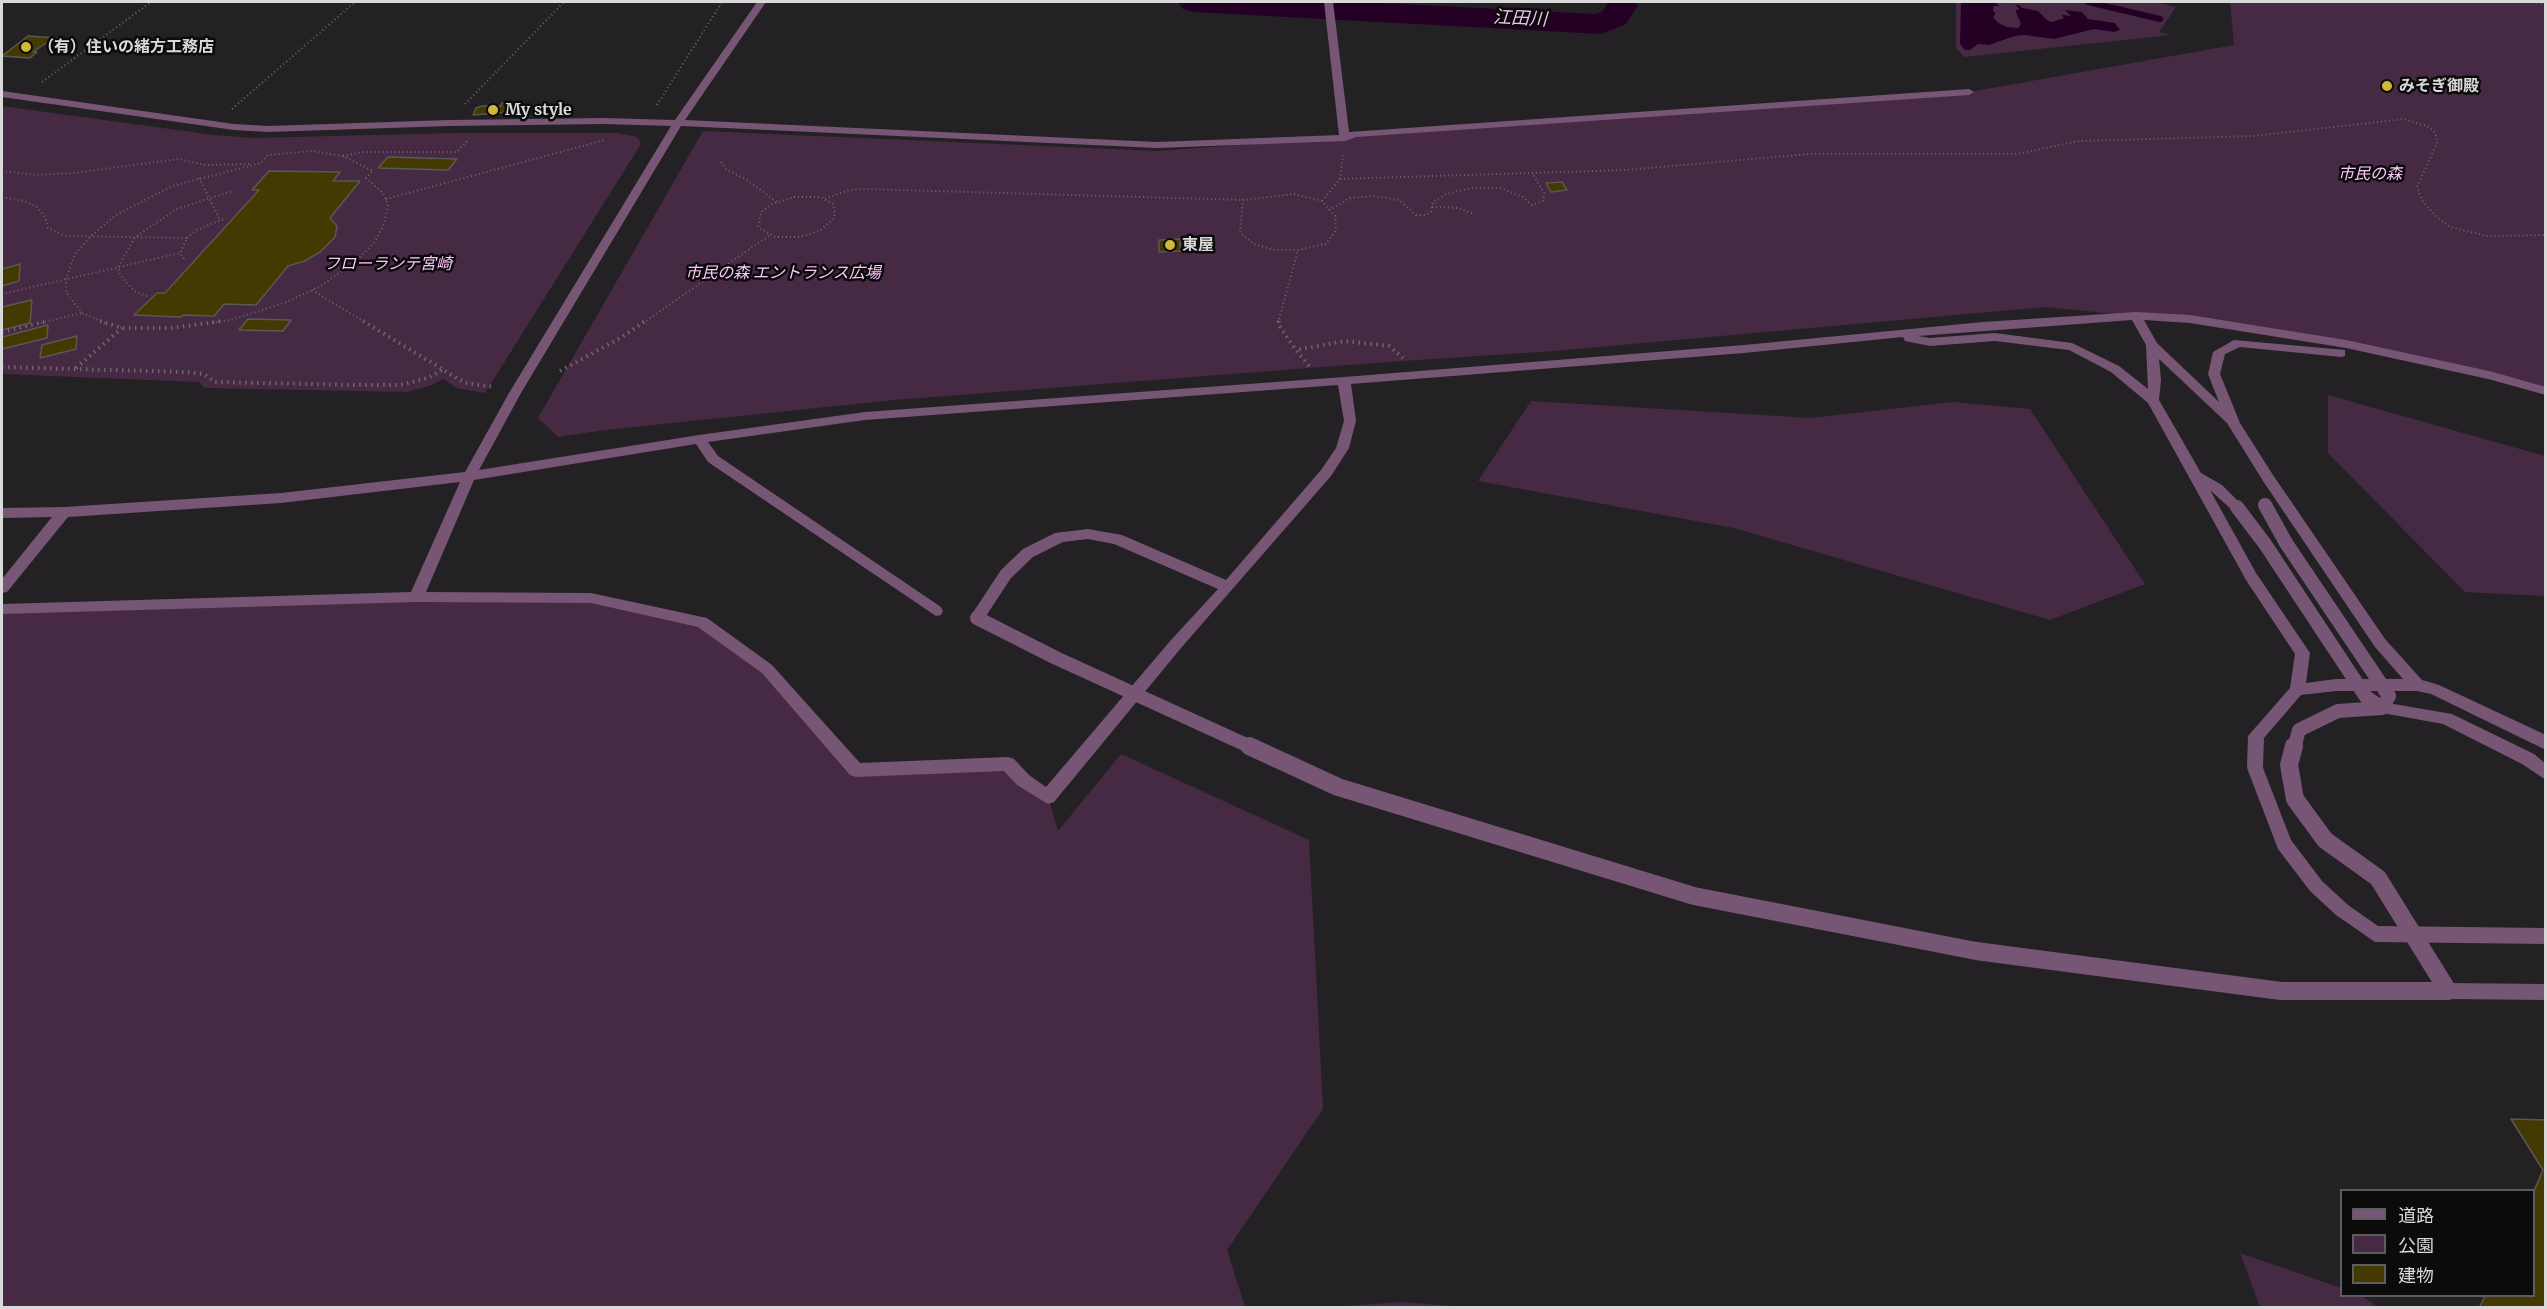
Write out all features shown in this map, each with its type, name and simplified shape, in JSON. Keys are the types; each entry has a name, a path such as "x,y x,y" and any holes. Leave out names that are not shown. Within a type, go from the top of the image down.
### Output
{"street":[{"path":"416,597 469,476 515,393 677,124 761,2"},
{"path":"1328,2 1345,138"},
{"path":"2,94 214,124 268,129 449,123 648,123 794,127 1157,145 1345,138 1354,134 1366,133 1969,92"},
{"path":"2136,315 2152,345 2234,423"},
{"path":"2,513 64,512 281,498 469,476 699,439 865,416 1344,381 2136,315 2190,319 2346,344 2489,375 2546,391"},
{"path":"1895,335 1930,342 1995,337 2072,347 2115,369 2153,400 2251,576 2303,652 2297,690 2256,736 2255,768 2284,844 2316,886 2342,910 2375,934 2546,936"},
{"path":"2417,685 2380,643 2268,478 2234,423 2214,374 2219,352 2238,343 2332,352 2489,375"},
{"path":"2152,345 2155,380 2153,400"},
{"path":"2,609 416,597 591,598 702,622 767,669 856,770 1008,764 1023,780 1048,797 1176,644 1228,588 1326,473 1342,448 1350,421 1344,381"},
{"path":"699,439 712,459 936,611"},
{"path":"2196,477 2217,488 2237,507 2265,544 2366,697 2382,708"},
{"path":"2268,478 2265,505 2286,543 2389,696 2382,708"},
{"path":"2,588 64,512"},
{"path":"1228,588 1117,539 1088,534 1060,537 1028,553 1006,574 977,618 1056,658 1338,787 1694,896 1976,951 2281,991 2546,992"},
{"path":"2297,690 2336,685 2417,685 2434,689 2468,703 2535,736 2546,744"},
{"path":"2448,991 2378,878 2325,840 2295,799 2289,765 2299,730 2338,711 2382,708 2446,718 2529,759 2546,774"}],"path":[{"path":"22,97 152,2"},
{"path":"214,124 356,2"},
{"path":"449,123 479,88 564,2"},
{"path":"648,123 661,95 722,2"},
{"path":"2533,2 2546,4"},
{"path":"1340,179 1626,170 1780,155 2017,154 2079,141 2254,136 2404,119 2427,126 2434,131 2438,141 2417,187 2422,202 2437,218 2450,227 2487,236 2546,235"},
{"path":"342,156 373,171 366,178 383,193 386,199 388,205 384,224 374,243 355,262 312,290 284,303 231,320 172,328 122,328 96,320 82,313 66,292 66,279 75,254 91,236 116,215 145,199 199,178 261,163 268,155 294,152 342,156 364,152 457,152 470,138"},
{"path":"386,199 612,138"},
{"path":"1322,201 1340,179 1345,138"},
{"path":"2,171 36,176 179,159 205,165 261,163"},
{"path":"721,162 726,169 747,180 777,202"},
{"path":"1329,210 1350,198 1373,196 1399,200 1416,215 1425,215 1431,212 1433,202 1446,194 1472,188 1500,188 1523,197 1532,205 1543,201 1544,193 1532,173"},
{"path":"199,178 220,220"},
{"path":"825,199 833,204 835,214 827,226 809,236 786,238 770,235 758,227 761,212 777,202 794,197 825,199 849,190 867,189 1243,200 1294,194 1322,201 1335,216 1336,230 1326,244 1298,250 1274,250 1254,244 1240,233 1243,200"},
{"path":"147,296 134,291 128,285 120,275 118,267 135,237 154,222 177,209 232,190"},
{"path":"2,197 24,201 37,207 45,217 48,228 66,236 187,238"},
{"path":"1432,207 1458,208 1474,214"},
{"path":"2,294 180,252 187,238 197,230 226,218"},
{"path":"560,371 622,337 770,235"},
{"path":"1298,250 1278,324 1312,369"},
{"path":"180,252 186,260"},
{"path":"312,290 465,383 495,387"},
{"path":"2,332 82,313"},
{"path":"76,368 122,328"},
{"path":"1296,350 1345,341 1389,346 1406,361"},
{"path":"2,367 204,374 215,382 358,385 400,385 428,378 444,369"}],"green space":[{"path":"1956,2 2157,2 2176,7 2159,32 2171,35 1964,57 1956,48"},
{"name":"市民の森 エントランス広場","path":"2230,2 2545,2 2545,391 2346,344 2136,316 2045,307 1554,351 894,400 605,430 558,437 538,418 703,131 1157,151 1969,92 2234,45"},
{"name":"フローランテ宮崎","path":"2,106 214,135 254,138 455,133 617,133 637,137 641,144 485,393 456,388 444,379 407,392 205,388 199,382 2,374"},
{"path":"2328,395 2545,456 2545,596 2465,592 2328,453"},
{"path":"1531,401 1811,418 1953,402 2030,409 2145,584 2050,620 1734,528 1478,481"},
{"path":"416,597 591,598 702,622 767,669 856,770 1008,764 1048,797 1058,831 1121,754 1309,840 1323,1109 1227,1250 1245,1307 2,1307 2,609"},
{"path":"2240,1253 2340,1288 2340,1297 2363,1297 2378,1307 2260,1307"},
{"path":"1402,1302 1465,1307 1329,1307"}],"shaded area":[{"path":"1961,2 1997,4 2000,6 1994,6 1993,11 1996,13 1993,17 1998,23 2007,27 2018,28 2021,24 2016,12 2020,9 2015,5 2019,5 2022,8 2038,11 2052,22 2064,18 2062,15 2071,16 2065,10 2082,12 2088,19 2115,23 2120,30 2114,32 2094,29 2054,39 2015,36 1989,45 1978,44 1970,50 1965,50 1960,44"}],"building":[{"name":"（有）住いの緒方工務店","path":"28,36 58,38 33,52 37,52 30,58 2,56"},
{"name":"My style","path":"513,102 509,112 473,115 476,108 482,106 501,106 502,103"},
{"path":"388,157 457,159 448,170 378,168"},
{"path":"269,171 340,172 333,181 360,181 330,218 337,226 335,237 320,252 305,261 288,266 256,305 224,304 214,316 134,315 157,293 165,293 259,190 252,190"},
{"path":"1562,182 1567,190 1551,192 1546,183"},
{"name":"東屋","path":"1180,239 1180,251 1159,252 1159,240"},
{"path":"20,264 19,281 2,286 2,269"},
{"path":"32,300 30,323 2,330 2,307"},
{"path":"248,319 291,320 283,331 239,330"},
{"path":"48,325 47,338 2,349 2,337"},
{"path":"77,336 76,349 40,358 42,345"},
{"path":"2511,1119 2546,1120 2546,1308 2479,1308 2484,1297 2535,1297 2535,1189 2543,1170"}],"waterway":[{"name":"江田川","path":"1194,2 1601,24 1615,17 1622,5"},
{"path":"2088,2 2160,19"}],"place":[{"name":"（有）住いの緒方工務店","path":"26,47"},
{"name":"みそぎ御殿","path":"2387,86"},
{"name":"My style","path":"493,110"},
{"name":"東屋","path":"1170,245"}],"park label":[{"name":"市民の森","path":"2370,174"}]}
